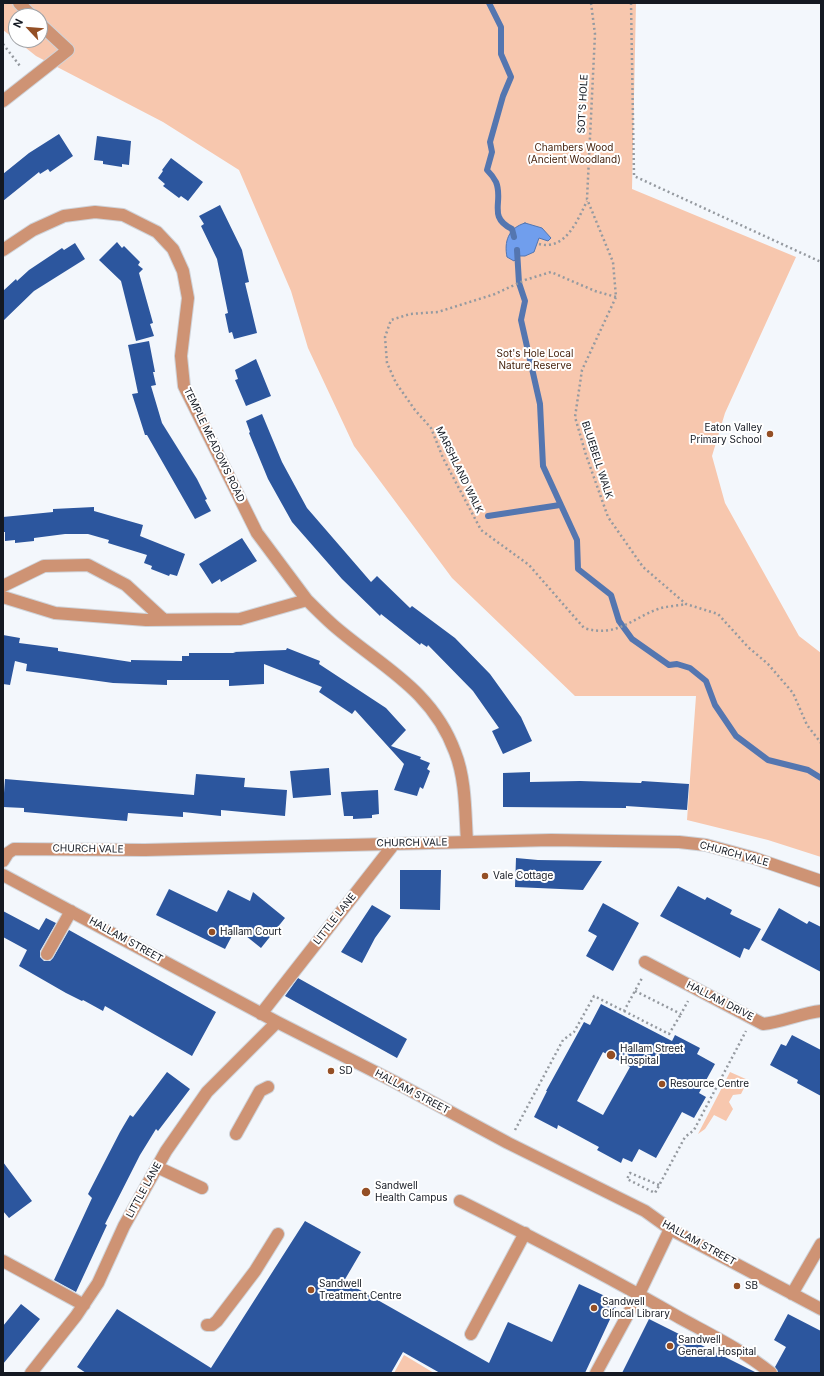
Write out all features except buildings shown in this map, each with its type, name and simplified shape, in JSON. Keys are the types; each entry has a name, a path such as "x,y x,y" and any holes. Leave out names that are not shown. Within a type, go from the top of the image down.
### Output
{"street":[{"path":"3,101 68,50 48,31"},
{"name":"TEMPLE MEADOWS ROAD","path":"3,250 33,230 64,216 95,212 123,215 157,232 173,248 183,271 188,298 181,356 184,386 257,533 307,600 333,626 380,660 412,688 440,718 456,752 462,778 467,842"},
{"path":"3,586 44,566 88,564 126,585 164,620"},
{"path":"3,597 55,613 146,620 240,619 307,600"},
{"name":"CHURCH VALE","path":"3,861 8,853 14,849 145,850 551,840 679,842 706,845 754,858 821,881"},
{"name":"LITTLE LANE","path":"261,1014 394,844"},
{"name":"HALLAM STREET","path":"3,875 261,1014 393,1081 508,1143 645,1211 670,1229 821,1309"},
{"path":"47,954 71,911"},
{"name":"HALLAM DRIVE","path":"647,964 763,1024 777,1023 808,1012 821,1011"},
{"name":"LITTLE LANE","path":"31,1373 84,1305 98,1283 124,1226 166,1151 207,1092 277,1022"},
{"path":"236,1134 260,1091 268,1087"},
{"path":"157,1167 202,1188"},
{"path":"460,1200 638,1294 737,1350 760,1364 771,1373"},
{"path":"596,1373 638,1294 670,1229"},
{"path":"471,1334 525,1233"},
{"path":"207,1325 212,1325 217,1321 255,1271 278,1234"},
{"path":"792,1294 821,1244"},
{"path":"3,1261 84,1305"}],"path":[{"name":"SOT'S HOLE","path":"591,3 595,34 590,116 588,200 613,262 616,297"},
{"path":"631,3 634,176 821,262"},
{"path":"3,44 21,66"},
{"path":"539,244 554,244 567,236 588,200"},
{"name":"MARSHLAND WALK","path":"616,297 595,291 551,272 525,280 495,294 438,312 410,314 391,320 385,337 387,363 396,383 415,410 431,428 447,465 481,530 529,566 584,628 593,630 618,628 658,609 686,604"},
{"name":"BLUEBELL WALK","path":"616,297 582,370 575,417 586,455 608,517 643,568 686,604"},
{"path":"686,604 718,614 748,647 768,664 793,693 807,725 821,743"},
{"path":"624,1011 647,964"},
{"path":"508,1143 563,1040 574,1032 594,996 670,1034 694,988"},
{"path":"635,991 681,1014"},
{"path":"659,1185 630,1173 627,1179 655,1193 685,1137 694,1130 752,1018"}],"green space":[{"name":"Sot's Hole Local Nature Reserve","path":"3,3 636,3 632,189 796,257 725,413 712,456 725,503 799,636 821,653 821,857 768,840 687,820 696,696 575,696 452,578 354,446 308,348 291,291 239,170 163,122 36,56 26,48 48,48 48,8 8,8 8,34 3,30"},
{"path":"730,1072 748,1080 741,1094 733,1095 729,1102 733,1109 726,1121 714,1115 705,1129 698,1134"},
{"path":"404,1355 434,1373 394,1373"}],"water":[{"path":"525,223 542,228 551,238 548,241 539,238 534,252 525,256 519,256 514,261 507,257 506,246 508,236 515,228"}],"waterway":[{"path":"489,3 501,27 501,54 511,77 503,96 490,142 492,152 487,170 495,180 498,189 498,214 500,219 504,224 512,229 514,237"},
{"path":"517,250 519,283 525,301 521,320 540,404 543,466 577,540 578,569 611,595 619,621 632,639 669,665 677,664 690,668 706,681 715,705 736,736 768,760 808,770 821,778"},
{"path":"488,516 560,505"}],"place":[{"name":"Eaton Valley Primary School","path":"770,434"},
{"name":"Vale Cottage","path":"485,876"},
{"name":"Hallam Court","path":"212,932"},
{"name":"Hallam Street Hospital","path":"611,1055"},
{"name":"SD","path":"331,1071"},
{"name":"Resource Centre","path":"662,1084"},
{"name":"Sandwell Health Campus","path":"366,1192"},
{"name":"SB","path":"737,1286"},
{"name":"Sandwell Treatment Centre","path":"311,1290"},
{"name":"Sandwell Clincal Library","path":"594,1308"},
{"name":"Sandwell General Hospital","path":"670,1346"}],"park label":[{"name":"Chambers Wood (Ancient Woodland)","path":"574,154"}]}
